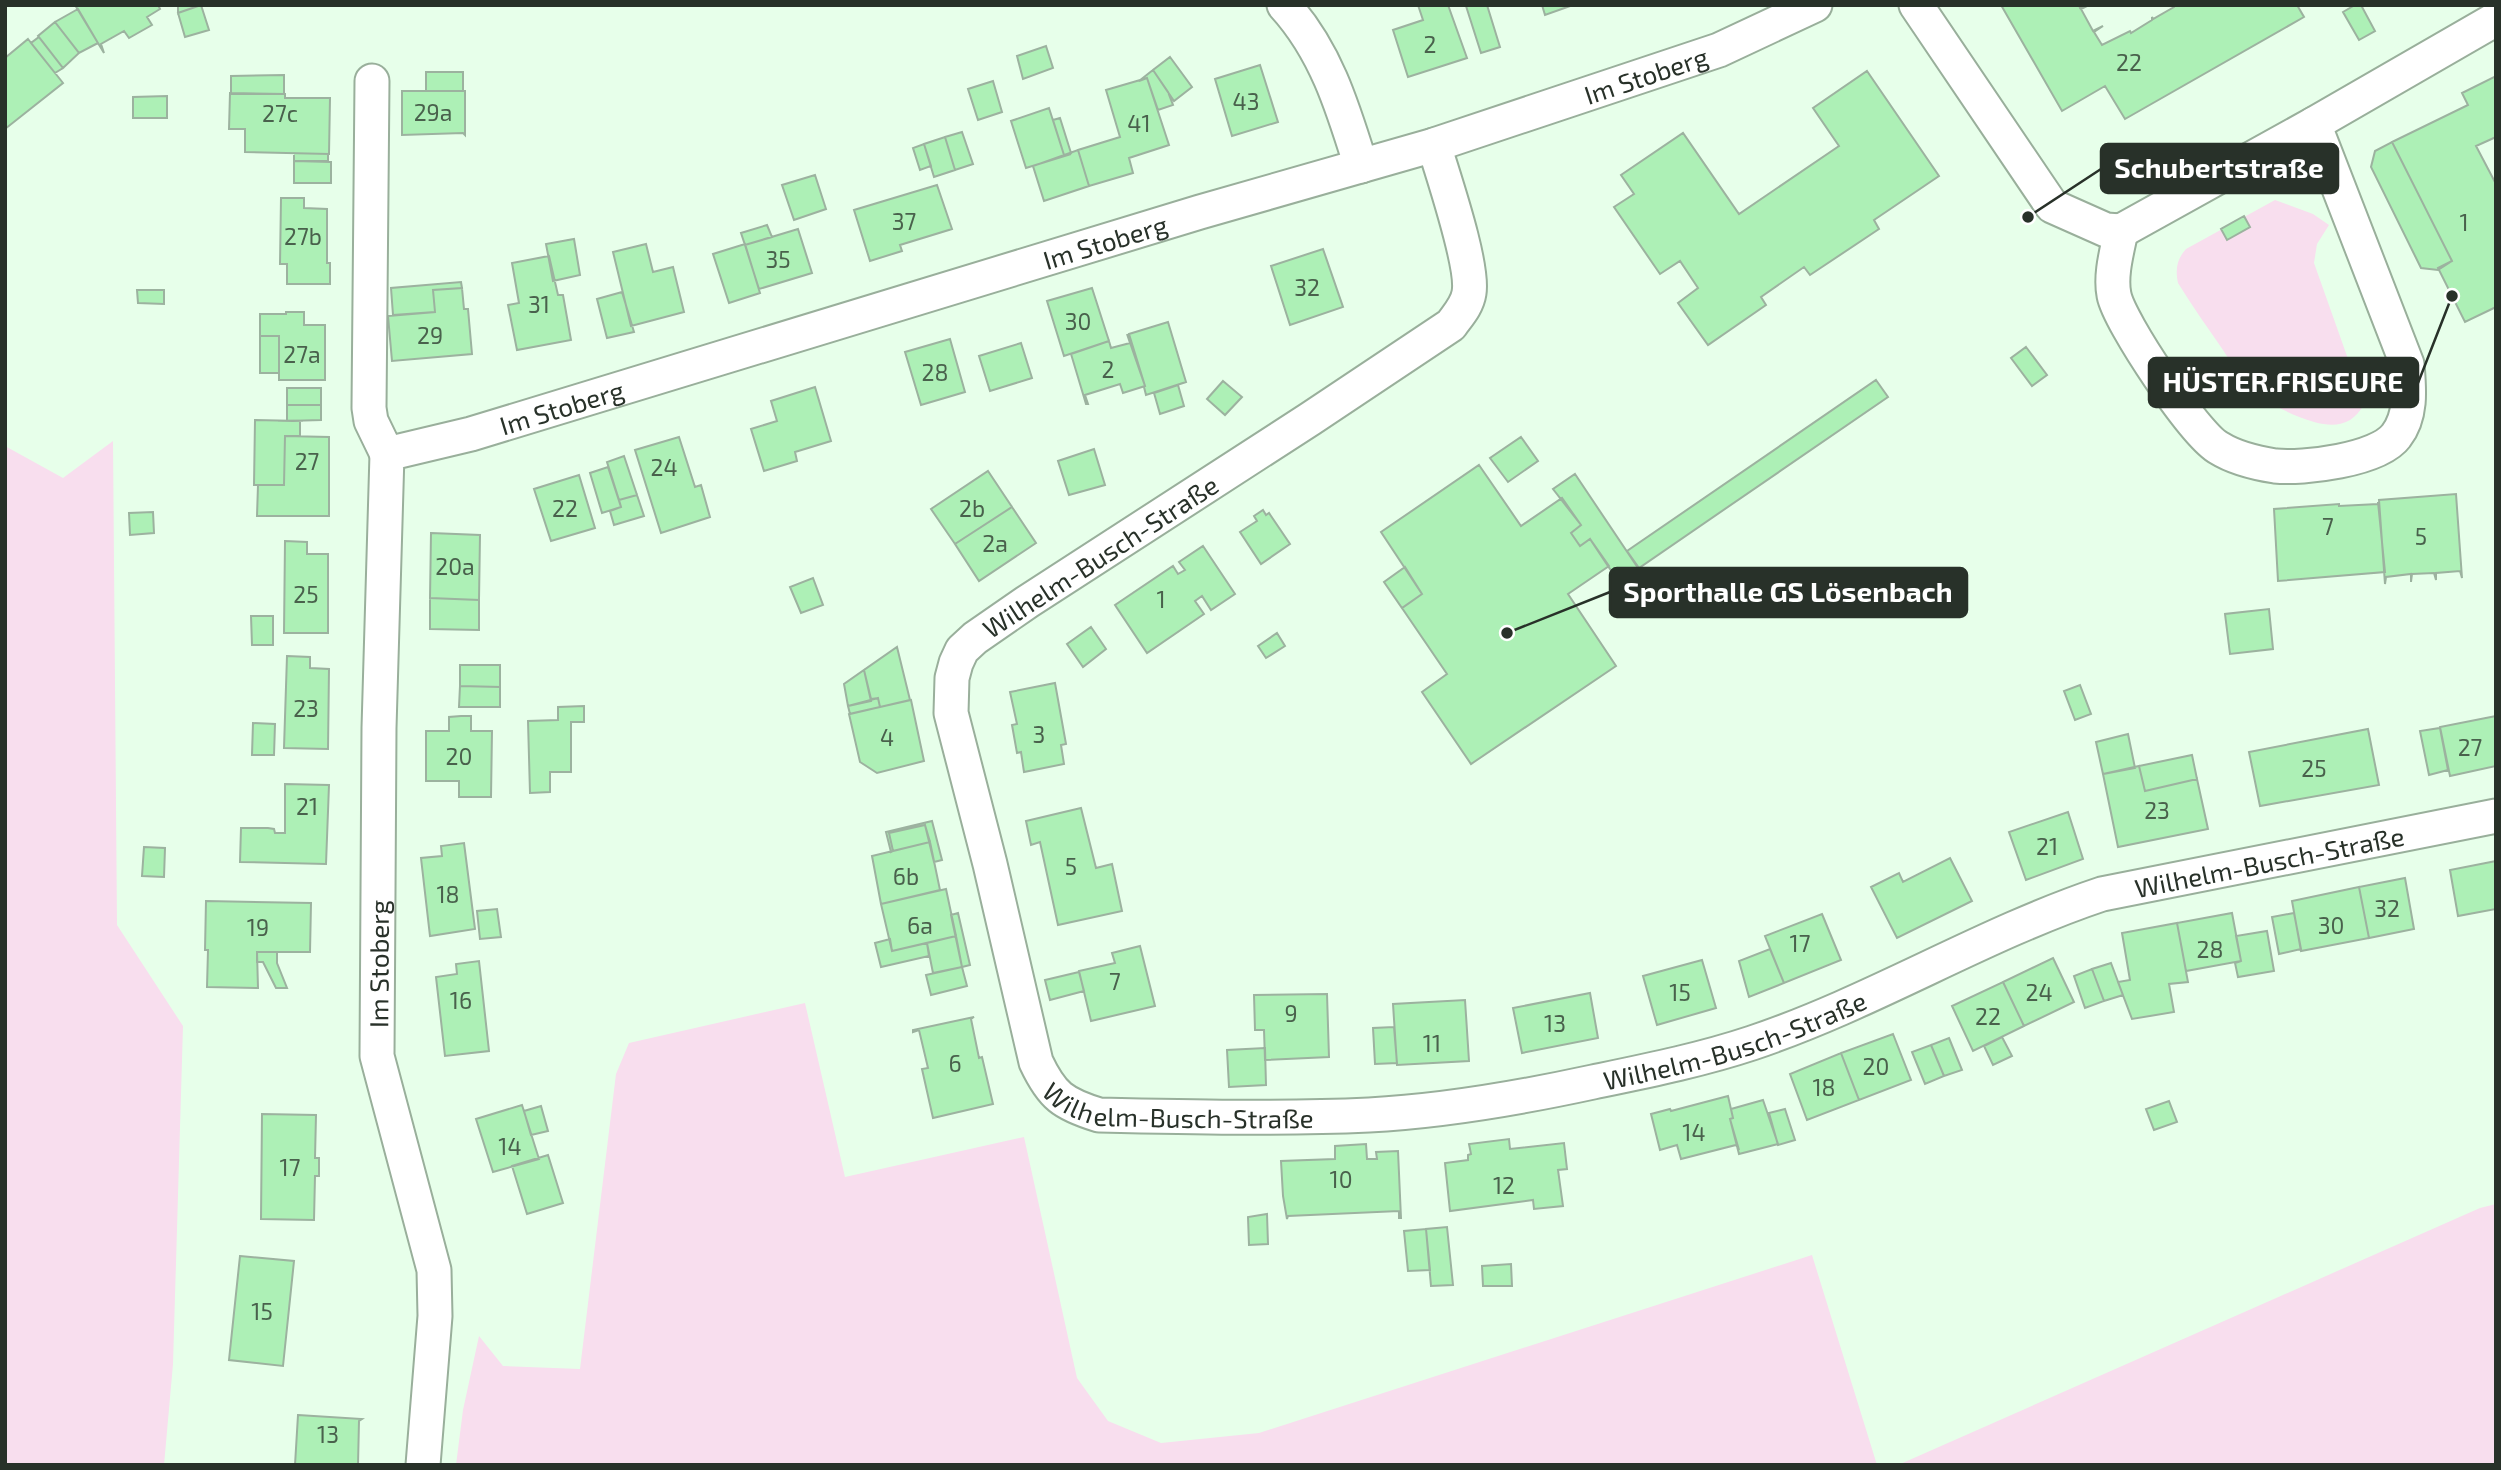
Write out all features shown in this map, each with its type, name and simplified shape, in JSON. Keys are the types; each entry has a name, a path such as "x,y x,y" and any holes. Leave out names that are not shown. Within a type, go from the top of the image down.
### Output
{"street":[{"path":"1284,5 1300,23 1323,59 1339,94 1361,166"},
{"name":"Im Stoberg","path":"387,454 471,435 1187,215 1434,145 1719,50 1815,5"},
{"path":"1916,5 2052,206 2106,230 2120,232 2496,19"},
{"name":"Im Stoberg","path":"372,81 369,408 371,421 387,454 379,728 376,1043 385,1091 433,1270 435,1316 423,1465"},
{"path":"2120,232 2113,282 2116,304 2182,407 2216,447 2246,460 2277,466 2294,466 2366,454 2386,445 2398,435 2405,419 2409,398 2407,364 2314,124"},
{"name":"Wilhelm-Busch-Straße","path":"1434,145 1469,276 1470,291 1465,307 1451,325 1016,610 975,638 962,650 956,663 951,685 951,713 990,864 1036,1062 1046,1083 1072,1107 1099,1115 1369,1115 1483,1104 1636,1074 1763,1039 1827,1015 2044,914 2102,894 2496,816"}],"shaded area":[{"path":"2275,200 2313,214 2329,225 2317,244 2314,263 2364,404 2355,417 2343,423 2330,425 2306,420 2256,393 2238,373 2178,283 2178,264 2186,249"},
{"path":"113,441 117,925 183,1026 173,1364 164,1465 5,1465 5,446 63,478"},
{"path":"805,1003 845,1177 1024,1137 1077,1378 1108,1421 1161,1443 1259,1433 1812,1255 1877,1465 456,1465 463,1410 479,1336 503,1366 580,1369 616,1074 629,1043"},
{"path":"2496,1204 2496,1465 1898,1465 2480,1208"}],"building":[{"path":"75,5 158,5 160,9 147,17 152,25 129,38 124,31 101,44 104,53"},
{"path":"178,5 201,5 178,13"},
{"path":"201,5 209,30 185,37 178,13"},
{"path":"1418,5 1448,5 1467,58 1408,77 1393,30 1423,20"},
{"path":"1487,5 1500,47 1481,53 1466,6"},
{"path":"1542,5 1573,5 1545,15"},
{"path":"2001,5 2079,5 2080,8 2089,5 2081,9 2093,31 2103,26 2094,32 2102,45 2130,31 2131,33 2174,5 2297,5 2304,17 2125,119 2105,86 2062,111"},
{"path":"2355,5 2361,5 2375,31 2359,40 2343,12"},
{"path":"78,9 98,43 79,53 55,22"},
{"path":"55,22 79,53 63,68 38,36"},
{"path":"39,37 63,68 55,73 31,43"},
{"path":"28,39 63,83 5,129 5,58"},
{"path":"1046,46 1053,68 1023,79 1017,56"},
{"path":"1170,57 1192,87 1174,101 1153,70"},
{"path":"1260,65 1278,122 1232,136 1215,79"},
{"path":"1153,70 1168,92 1173,105 1158,110 1147,78 1139,81"},
{"path":"1867,71 1939,176 1874,220 1879,229 1810,275 1804,267 1761,297 1766,305 1708,345 1678,303 1698,288 1680,261 1660,274 1614,207 1634,194 1621,175 1683,133 1739,214 1839,146 1813,108"},
{"path":"426,72 463,72 463,91 426,91"},
{"path":"284,75 284,94 231,94 231,76"},
{"path":"2496,76 2496,137 2476,146 2496,184 2496,307 2465,322 2438,268 2452,261 2392,142 2468,105 2462,93"},
{"path":"1147,78 1169,145 1129,158 1133,173 1089,186 1078,150 1120,137 1106,90"},
{"path":"993,81 1002,112 978,120 968,89"},
{"path":"402,91 465,91 465,135 402,135"},
{"path":"230,93 285,94 285,98 330,98 329,154 245,152 245,129 229,129"},
{"path":"167,96 167,118 133,118 133,97"},
{"path":"1049,108 1064,155 1071,154 1026,168 1011,121"},
{"path":"1060,118 1071,153 1064,155 1053,120"},
{"path":"962,132 973,164 955,170 945,137"},
{"path":"945,137 955,170 934,177 924,144"},
{"path":"2392,142 2452,261 2438,270 2421,268 2371,167 2375,151"},
{"path":"924,144 931,166 920,170 913,148"},
{"path":"1078,150 1089,186 1044,201 1033,166"},
{"path":"294,154 328,154 328,161 294,161"},
{"path":"294,161 331,162 331,183 294,183"},
{"path":"815,175 826,209 794,220 782,185"},
{"path":"937,185 952,229 900,245 902,251 870,261 854,210"},
{"path":"281,198 304,198 304,208 327,209 327,263 330,263 330,284 287,284 287,264 280,264"},
{"path":"2244,216 2250,227 2227,240 2221,229"},
{"path":"767,225 772,237 745,245 741,233"},
{"path":"798,229 812,273 759,289 745,245"},
{"path":"574,239 580,275 553,281 546,244"},
{"path":"646,244 653,272 673,267 684,312 631,326 613,252"},
{"path":"745,244 760,293 729,303 713,254"},
{"path":"1323,249 1343,307 1290,325 1271,266"},
{"path":"549,256 558,295 563,295 571,340 517,350 508,305 519,303 512,263"},
{"path":"461,282 462,288 433,290 435,312 393,315 391,288"},
{"path":"462,288 464,309 468,309 472,354 392,361 388,316 435,312 433,290"},
{"path":"1092,288 1109,341 1064,356 1047,301"},
{"path":"137,290 164,290 164,304 138,303"},
{"path":"622,292 634,332 607,338 597,299"},
{"path":"304,312 304,325 325,325 325,380 279,380 279,336 260,336 260,314"},
{"path":"1168,322 1186,382 1146,395 1129,334"},
{"path":"1127,334 1145,386 1123,393 1120,384 1085,395 1086,404 1071,354 1109,341 1111,348 1130,343"},
{"path":"260,336 279,336 279,373 260,373"},
{"path":"950,339 965,392 921,405 905,352"},
{"path":"1021,343 1032,378 990,391 979,356"},
{"path":"2026,347 2047,375 2032,386 2011,358"},
{"path":"1876,380 1888,397 1639,568 1627,551"},
{"path":"1223,381 1242,397 1225,415 1207,399"},
{"path":"1178,385 1184,406 1160,414 1154,393"},
{"path":"815,387 831,441 795,452 797,461 764,471 751,429 777,421 771,401"},
{"path":"287,388 321,388 321,405 287,405"},
{"path":"287,405 321,405 321,420 287,421"},
{"path":"255,420 300,421 300,436 285,436 284,485 254,485"},
{"path":"285,436 329,437 329,516 257,516 258,485 284,485"},
{"path":"679,437 695,487 701,485 710,517 661,533 635,450"},
{"path":"1521,437 1538,461 1508,482 1490,458"},
{"path":"1094,449 1105,485 1069,495 1058,461"},
{"path":"624,456 637,495 619,500 607,462"},
{"path":"1479,465 1521,526 1562,498 1581,525 1571,533 1580,546 1590,539 1609,566 1568,594 1616,666 1471,764 1422,692 1447,674 1402,608 1422,594 1381,532"},
{"path":"608,467 621,507 602,513 590,473"},
{"path":"988,471 1012,507 955,544 931,509"},
{"path":"1575,474 1644,577 1624,590 1590,539 1580,546 1571,533 1581,525 1553,489"},
{"path":"579,475 595,528 551,541 534,489"},
{"path":"2456,494 2462,578 2460,571 2436,573 2436,580 2434,573 2412,574 2411,582 2411,574 2386,577 2385,584 2379,500"},
{"path":"637,495 644,516 614,525 610,511 621,507 619,500"},
{"path":"2378,502 2385,572 2278,581 2274,509"},
{"path":"1012,507 1036,543 979,581 955,544"},
{"path":"1263,510 1266,515 1269,513 1290,544 1261,564 1240,532 1257,521 1254,516"},
{"path":"153,512 154,533 130,535 129,513"},
{"path":"431,533 480,535 479,600 430,598"},
{"path":"285,541 307,542 307,554 328,554 328,633 284,633"},
{"path":"1203,546 1235,594 1211,610 1202,596 1195,601 1204,614 1147,653 1115,605 1173,566 1178,574 1185,570 1179,562"},
{"path":"1405,567 1422,594 1402,608 1384,582"},
{"path":"813,578 823,605 801,613 790,587"},
{"path":"430,598 479,600 479,630 430,629"},
{"path":"2269,609 2273,649 2230,654 2225,614"},
{"path":"251,616 273,616 273,645 252,645"},
{"path":"1091,627 1106,649 1083,667 1067,644"},
{"path":"1277,633 1285,646 1266,658 1258,646"},
{"path":"897,647 910,700 880,707 878,698 871,699 864,670"},
{"path":"287,656 310,657 310,668 329,669 328,749 284,748"},
{"path":"460,665 500,665 500,687 460,686"},
{"path":"864,670 871,701 848,706 844,684"},
{"path":"1055,683 1066,744 1061,745 1064,764 1024,772 1012,725 1017,724 1010,692"},
{"path":"2080,685 2091,714 2075,720 2064,691"},
{"path":"460,686 500,687 500,707 459,707"},
{"path":"878,698 880,707 850,714 848,706"},
{"path":"911,700 924,761 877,773 860,762 849,714"},
{"path":"584,706 584,722 571,722 571,772 550,772 550,792 530,793 528,721 558,720 558,707"},
{"path":"471,716 471,731 492,731 491,797 459,797 459,781 426,781 426,731 449,731 449,717"},
{"path":"2496,716 2496,766 2450,776 2440,727"},
{"path":"253,723 275,724 274,755 252,755"},
{"path":"2440,728 2448,770 2429,775 2420,731"},
{"path":"2368,729 2379,785 2260,806 2249,752"},
{"path":"2128,734 2135,768 2103,774 2096,742"},
{"path":"2192,755 2197,779 2145,791 2139,766"},
{"path":"2139,766 2145,791 2197,779 2208,829 2118,847 2103,774"},
{"path":"285,784 329,785 326,864 240,862 241,828 268,828 274,829 275,833 285,833"},
{"path":"1081,808 1096,868 1112,864 1122,911 1058,925 1040,842 1031,845 1026,821"},
{"path":"2068,812 2083,859 2026,880 2009,832"},
{"path":"932,821 942,860 934,862 925,825 889,833 891,852 886,832"},
{"path":"925,825 930,842 893,851 889,833"},
{"path":"930,842 940,890 881,904 872,856"},
{"path":"464,843 475,929 430,936 421,858 442,856 441,846"},
{"path":"144,847 165,848 164,877 142,876"},
{"path":"1950,858 1972,901 1897,938 1871,887 1899,873 1903,882"},
{"path":"2496,861 2496,909 2458,916 2450,870"},
{"path":"2405,878 2414,929 2369,938 2359,887"},
{"path":"2359,887 2369,938 2301,951 2292,901"},
{"path":"946,889 956,936 892,951 881,904"},
{"path":"206,901 311,903 310,952 257,952 258,988 207,987"},
{"path":"497,909 501,937 480,939 477,911"},
{"path":"958,913 970,965 962,967 951,915"},
{"path":"2232,913 2241,961 2186,971 2177,923"},
{"path":"2294,913 2301,949 2279,954 2272,917"},
{"path":"1822,914 1841,960 1784,983 1765,936"},
{"path":"2177,923 2188,982 2169,984 2174,1012 2132,1019 2118,982 2130,980 2122,933"},
{"path":"2267,931 2274,971 2238,977 2235,963 2241,961 2236,936"},
{"path":"956,936 962,967 933,973 927,943"},
{"path":"890,939 892,951 927,943 929,956 881,967 875,943"},
{"path":"1140,946 1155,1006 1091,1021 1079,971 1115,963 1112,953"},
{"path":"1770,949 1784,983 1749,997 1739,961"},
{"path":"257,952 277,952 277,963 287,988 276,988 263,962 257,962"},
{"path":"2053,958 2074,1002 2024,1026 2003,982"},
{"path":"1702,960 1716,1008 1657,1025 1643,976"},
{"path":"479,961 489,1051 445,1056 436,977 457,974 456,964"},
{"path":"2111,963 2123,995 2104,1001 2092,969"},
{"path":"962,967 967,986 931,995 926,975"},
{"path":"2092,969 2104,1001 2085,1008 2074,976"},
{"path":"1079,972 1084,991 1050,1000 1045,980"},
{"path":"2003,982 2024,1026 1973,1051 1952,1006"},
{"path":"1590,993 1598,1038 1522,1053 1513,1008"},
{"path":"1327,994 1329,1057 1265,1060 1264,1030 1255,1030 1254,995"},
{"path":"1465,1000 1469,1061 1397,1065 1393,1004"},
{"path":"974,1017 971,1019 979,1058 982,1057 993,1104 933,1118 922,1069 928,1068 919,1030 913,1030"},
{"path":"1394,1027 1397,1063 1375,1064 1373,1028"},
{"path":"1893,1034 1911,1080 1859,1100 1841,1053"},
{"path":"2002,1037 2012,1056 1993,1065 1984,1046"},
{"path":"1949,1038 1962,1070 1944,1076 1931,1045"},
{"path":"1931,1045 1944,1076 1925,1084 1912,1052"},
{"path":"1265,1048 1266,1085 1229,1087 1227,1050"},
{"path":"1841,1053 1859,1100 1807,1120 1790,1074"},
{"path":"1728,1096 1733,1118 1730,1119 1739,1150 1736,1145 1681,1159 1677,1145 1660,1150 1651,1114"},
{"path":"1763,1100 1778,1144 1739,1154 1730,1119 1733,1118 1731,1109"},
{"path":"2169,1101 2177,1122 2154,1130 2146,1109"},
{"path":"522,1105 539,1159 493,1172 476,1119"},
{"path":"541,1106 548,1131 531,1135 524,1111"},
{"path":"1785,1109 1795,1140 1778,1145 1769,1113"},
{"path":"262,1114 316,1115 315,1158 319,1158 319,1176 315,1176 314,1220 261,1219"},
{"path":"1509,1139 1510,1149 1564,1143 1567,1169 1558,1170 1563,1206 1534,1209 1533,1200 1450,1211 1445,1163 1468,1160 1468,1155 1471,1154 1469,1144"},
{"path":"1366,1144 1367,1159 1377,1159 1376,1152 1398,1151 1401,1218 1399,1211 1288,1216 1287,1219 1281,1161 1335,1159 1335,1146"},
{"path":"548,1155 563,1203 527,1214 512,1166"},
{"path":"1267,1214 1268,1244 1249,1245 1248,1217"},
{"path":"1447,1227 1453,1285 1431,1286 1426,1229"},
{"path":"1426,1229 1430,1270 1408,1271 1404,1231"},
{"path":"240,1256 294,1261 283,1366 229,1360"},
{"path":"1511,1264 1512,1286 1483,1286 1482,1266"},
{"path":"298,1415 362,1419 359,1421 358,1465 295,1465"}],"place":[{"name":"Schubertstraße","path":"2028,217"},
{"name":"HÜSTER.FRISEURE","path":"2452,296"},
{"name":"Sporthalle GS Lösenbach","path":"1507,633"}]}
